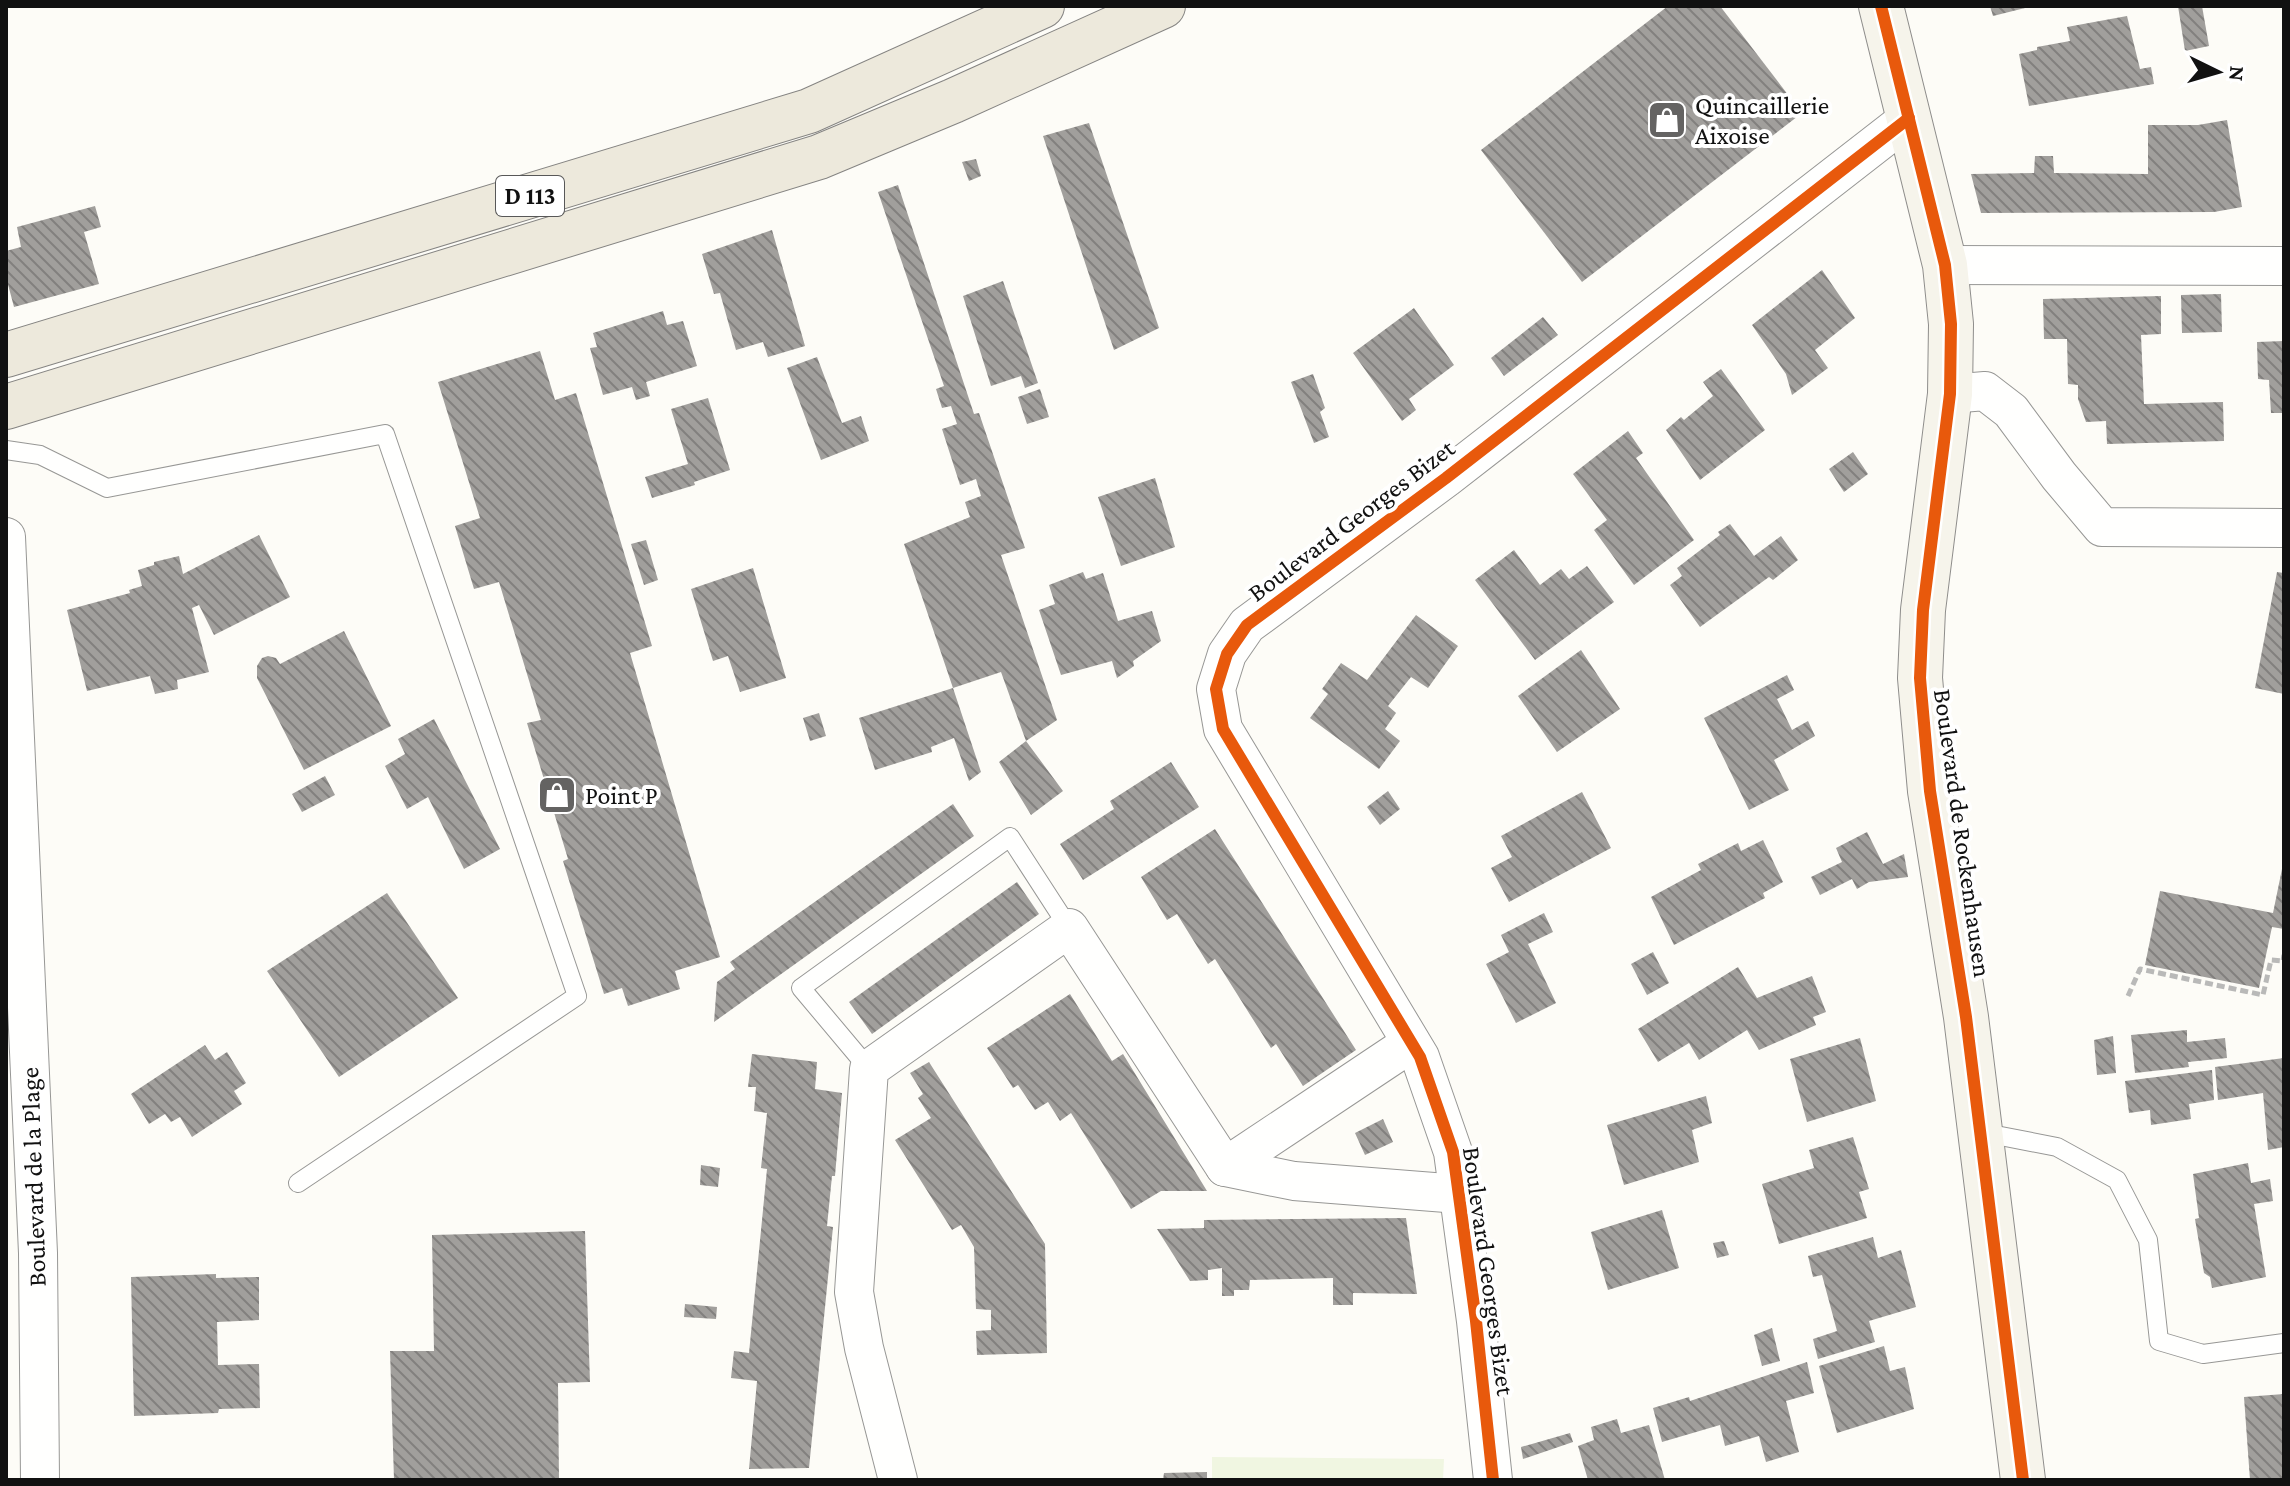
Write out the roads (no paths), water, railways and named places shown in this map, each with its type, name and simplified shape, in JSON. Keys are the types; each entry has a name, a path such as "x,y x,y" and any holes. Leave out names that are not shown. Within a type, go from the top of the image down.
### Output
{"main road":[{"name":"D 113","path":"6,355 809,111 1042,6"},
{"name":"D 113","path":"6,407 819,157 953,101 1163,6"}],"street":[{"name":"Boulevard de Rockenhausen","path":"1881,6 1945,265 1951,324 1950,394 1923,610 1920,678 1930,791 1966,1017 2023,1480"},
{"name":"Boulevard Georges Bizet","path":"1493,1480 1453,1152 1420,1057 1223,729 1216,689 1227,654 1247,625 1446,478 1909,118"},
{"path":"1945,265 2284,266"},
{"path":"1950,394 1985,391 2011,411 2102,527 2284,528"},
{"name":"Boulevard de la Plage","path":"6,537 38,1253 40,1480"},
{"path":"898,1480 864,1348 854,1292 869,1069 1069,928 1225,1167 1411,1043"},
{"name":"Boulevard Georges Bizet","path":"1225,1167 1294,1181 1459,1194"}],"lane":[{"path":"6,450 40,455 107,488 385,434 577,996 298,1183"},
{"path":"869,1069 801,988 1010,837 1069,928"},
{"path":"1980,1132 2057,1147 2117,1180 2148,1240 2159,1341 2203,1354 2284,1343"}],"place":[{"name":"Quincaillerie Aixoise","path":"1667,120"},
{"name":"Point P","path":"557,795"}]}
